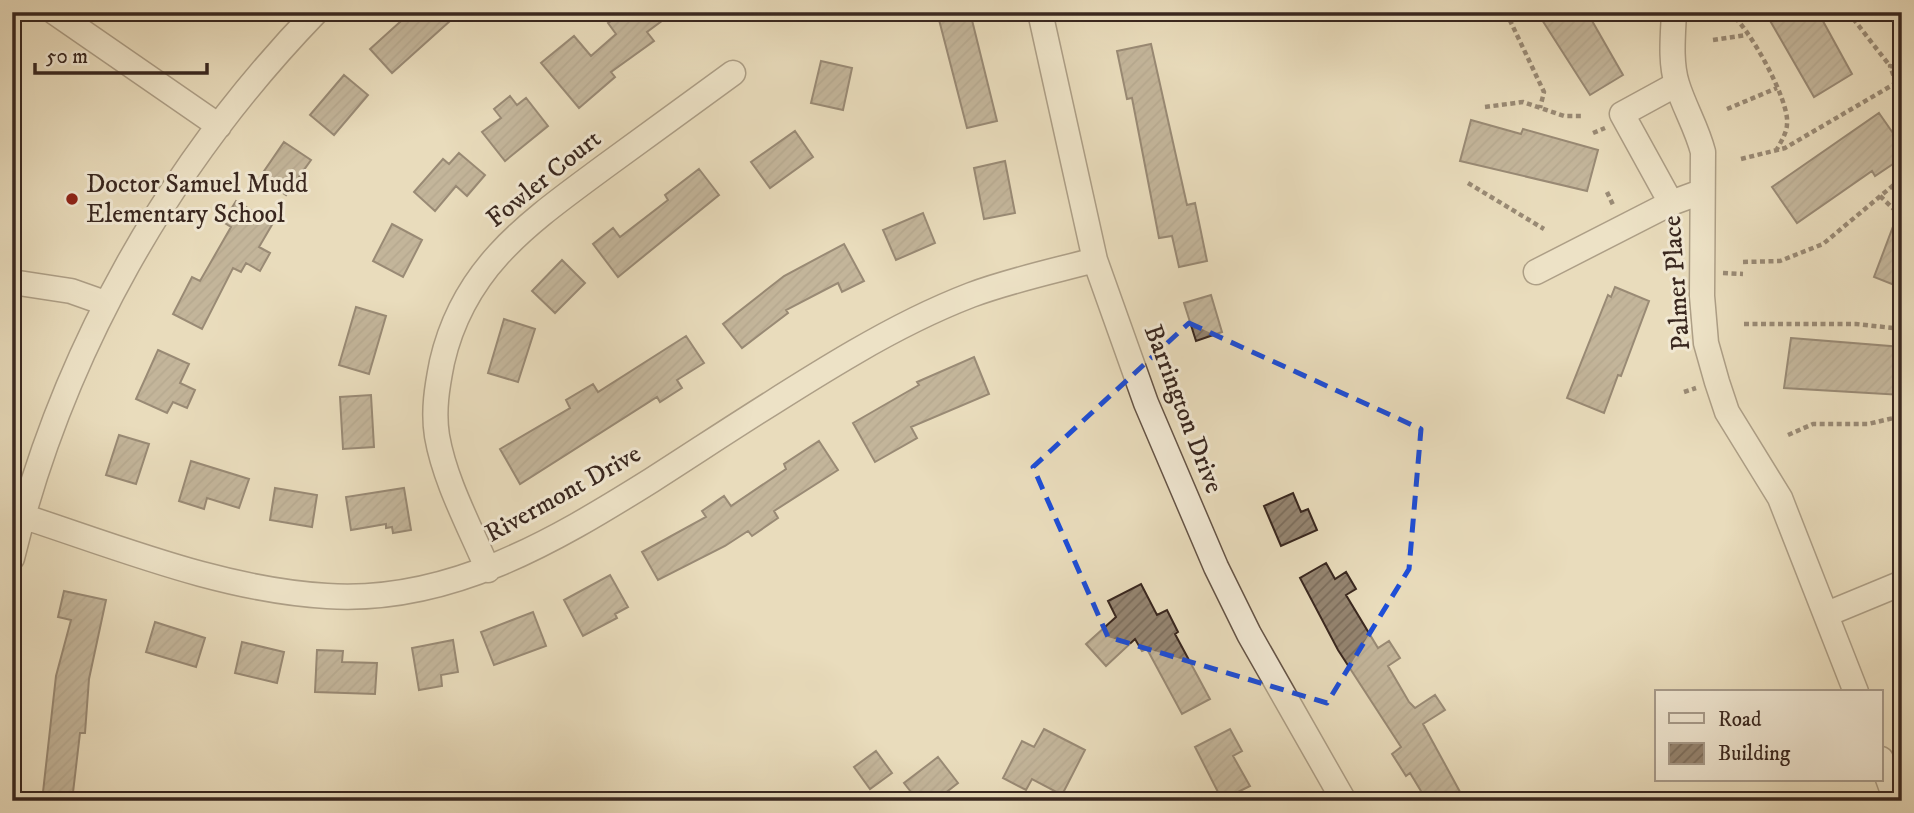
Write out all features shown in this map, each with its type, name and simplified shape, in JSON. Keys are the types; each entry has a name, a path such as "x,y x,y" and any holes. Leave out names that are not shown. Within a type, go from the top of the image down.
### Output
{"street":[{"path":"54,12 219,126"},
{"path":"12,558 22,516 69,381 105,303 134,251 219,126 246,89 316,12"},
{"name":"Barrington Drive","path":"1040,12 1095,260 1169,461 1212,559 1259,654 1344,801"},
{"name":"Palmer Place","path":"1674,12 1677,84 1698,132 1703,152 1701,192 1706,343 1727,412 1780,498 1855,690"},
{"name":"Fowler Court","path":"488,570 450,479 437,438 435,408 439,380 457,316 489,263 523,228 733,73"},
{"path":"1671,203 1622,114 1677,84"},
{"path":"1536,272 1671,203 1701,192"},
{"name":"Rivermont Drive","path":"22,516 239,583 291,593 328,596 390,594 454,582 488,570 562,535 856,352 890,334 970,295 1095,260"},
{"path":"12,282 71,291 105,303"},
{"path":"1827,614 1902,583"},
{"path":"1882,763 1896,801"}],"path":[{"path":"1506,12 1544,92 1540,108"},
{"path":"1729,12 1748,35 1785,103 1788,124 1777,150"},
{"path":"1848,12 1890,66 1902,99"},
{"path":"1713,40 1748,35"},
{"path":"1890,66 1902,68"},
{"path":"1741,159 1777,150 1896,83"},
{"path":"1727,109 1777,88"},
{"path":"1485,107 1523,102 1564,116 1584,116"},
{"path":"1743,262 1780,261 1823,244 1902,178"},
{"path":"1468,183 1544,229"},
{"path":"1880,196 1902,217"},
{"path":"1744,324 1856,324 1902,328"},
{"path":"1788,435 1813,424 1868,424 1902,416"}],"highlighted area":[{"path":"1189,323 1421,429 1409,569 1327,703 1108,637 1033,467"}],"building":[{"path":"411,12 460,12 392,73 370,49"},
{"path":"624,12 674,12 647,32 654,41 611,72 615,77 579,108 541,63 574,36 591,56 616,34 608,23"},
{"path":"937,12 970,12 997,121 967,128"},
{"path":"1537,12 1587,12 1623,75 1590,95"},
{"path":"1765,12 1818,12 1852,74 1814,97"},
{"path":"1151,44 1187,205 1195,203 1207,261 1179,267 1172,236 1159,238 1132,98 1127,99 1117,51"},
{"path":"821,61 852,68 843,110 811,103"},
{"path":"344,75 368,95 334,135 310,115"},
{"path":"510,96 517,105 526,98 548,126 505,161 482,132 501,118 494,109"},
{"path":"1879,113 1902,146 1902,158 1875,176 1872,171 1797,223 1772,187"},
{"path":"1471,120 1521,134 1523,129 1598,150 1587,191 1460,161"},
{"path":"795,131 813,157 770,188 751,162"},
{"path":"284,142 311,160 286,195 260,177"},
{"path":"459,153 485,175 467,196 456,186 435,211 414,192 443,159 449,164"},
{"path":"1005,161 1015,213 984,219 974,168"},
{"path":"699,169 719,195 618,277 593,244 613,228 620,237 668,200 665,195"},
{"path":"236,201 273,223 259,247 270,253 260,271 246,263 241,272 233,268 202,329 173,314 192,277 200,281 231,227 223,222"},
{"path":"1902,208 1902,288 1874,277"},
{"path":"923,213 935,243 896,260 883,230"},
{"path":"392,224 422,240 403,277 373,261"},
{"path":"844,244 864,281 842,292 838,283 786,310 788,313 742,348 723,324 784,276"},
{"path":"562,260 585,283 555,313 532,291"},
{"path":"1615,287 1649,301 1604,413 1567,398 1608,295 1611,297"},
{"path":"1211,295 1222,332 1196,341 1184,303"},
{"path":"356,307 386,316 369,374 339,365"},
{"path":"504,319 535,329 518,382 488,373"},
{"path":"686,336 704,363 677,380 682,388 660,402 657,397 520,484 500,449 570,408 566,400 593,384 598,392"},
{"path":"1791,338 1902,347 1902,395 1784,388"},
{"path":"158,350 189,364 180,383 195,390 187,408 173,402 167,413 136,399"},
{"path":"974,357 989,394 911,427 917,438 875,462 853,423 919,385 917,382"},
{"path":"371,395 374,447 343,449 340,397"},
{"path":"119,435 149,444 136,484 106,475"},
{"path":"819,441 838,470 774,511 778,518 752,536 748,531 725,546 658,580 642,552 706,517 702,511 724,496 731,506 786,469 784,464"},
{"path":"191,461 249,479 239,508 207,498 204,509 179,501"},
{"path":"275,488 317,495 312,527 270,520"},
{"path":"404,488 411,530 393,533 392,527 386,528 386,524 351,530 346,497"},
{"path":"1293,493 1301,512 1308,509 1317,530 1281,546 1264,506"},
{"path":"1326,563 1335,579 1346,572 1356,589 1346,595 1378,648 1389,641 1400,658 1388,666 1409,702 1415,708 1435,695 1445,710 1423,724 1465,801 1427,801 1410,773 1406,776 1392,754 1401,747 1338,650 1300,578"},
{"path":"610,575 628,607 615,614 617,618 583,636 564,600"},
{"path":"1141,584 1157,615 1167,610 1178,632 1175,634 1210,699 1182,714 1147,649 1142,651 1135,639 1106,666 1086,644 1116,617 1108,601"},
{"path":"64,591 106,600 89,679 85,733 80,733 72,801 42,801 56,676 71,620 58,617"},
{"path":"533,612 546,646 494,665 481,632"},
{"path":"155,622 205,638 196,667 146,652"},
{"path":"453,640 458,672 441,675 442,686 419,690 412,648"},
{"path":"242,642 284,652 277,683 235,673"},
{"path":"317,650 343,651 342,662 377,663 375,694 315,692"},
{"path":"1044,729 1085,750 1062,795 1032,779 1026,790 1003,778 1022,741 1034,747"},
{"path":"1230,729 1242,751 1233,756 1250,786 1222,800 1195,747"},
{"path":"876,751 892,773 870,789 854,767"},
{"path":"938,757 958,783 935,801 918,801 904,783"}],"place":[{"name":"Doctor Samuel Mudd Elementary School","path":"72,199"}]}
